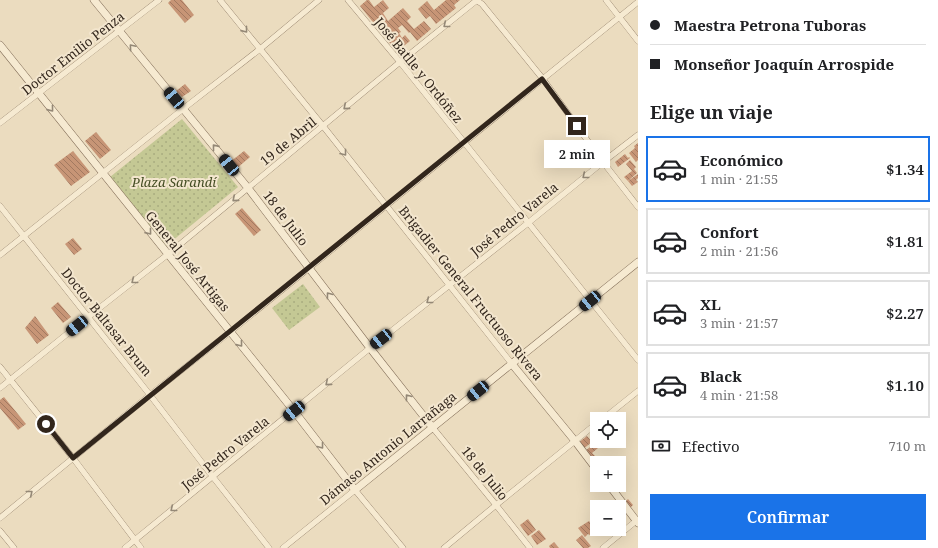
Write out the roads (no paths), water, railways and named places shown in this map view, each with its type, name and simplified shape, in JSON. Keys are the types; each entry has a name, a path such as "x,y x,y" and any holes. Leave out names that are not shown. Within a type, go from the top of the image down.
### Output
{"street":[{"name":"18 de Julio","path":"94,0 248,188 370,348 530,548"},
{"name":"Doctor Emilio Penza","path":"0,123 159,0"},
{"name":"Brigadier General Fructuoso Rivera","path":"220,0 323,126 590,461"},
{"path":"0,255 260,49 318,0"},
{"name":"José Batlle y Ordóñez","path":"348,0 400,62 638,360"},
{"path":"476,0 482,4 542,79 638,207"},
{"name":"19 de Abril","path":"0,388 167,255 476,0"},
{"path":"606,0 638,41"},
{"path":"0,518 150,395 638,2"},
{"name":"General José Artigas","path":"0,45 403,548"},
{"name":"José Pedro Varela","path":"125,548 370,348 638,135"},
{"name":"Doctor Baltasar Brum","path":"0,206 269,548"},
{"name":"Dámaso Antonio Larrañaga","path":"283,548 638,262"},
{"path":"0,367 73,458 141,548"},
{"path":"612,412 638,391"},
{"path":"444,548 590,429"},
{"path":"602,548 637,522 614,492"},
{"path":"0,531 14,548"}],"park label":[{"name":"Plaza Sarandí","path":"174,182"}]}
